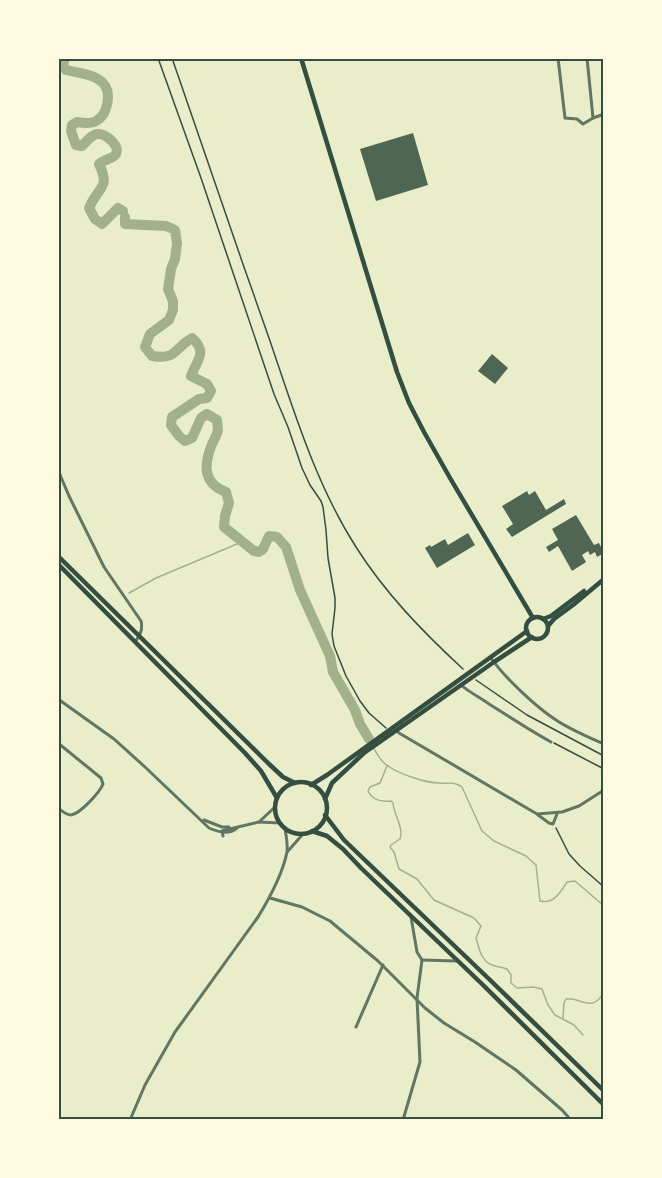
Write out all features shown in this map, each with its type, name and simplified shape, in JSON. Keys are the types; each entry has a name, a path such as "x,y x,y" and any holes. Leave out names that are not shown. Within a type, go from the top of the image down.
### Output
{"main road":[{"path":"301,58 397,372 409,403 450,478 533,618"},
{"path":"58,556 257,765 277,798"},
{"path":"58,564 283,777 295,783"},
{"path":"379,740 389,730 492,660 532,638 542,638 554,619 601,580"},
{"path":"543,619 551,616 601,580"},
{"path":"532,638 527,631 528,622 533,618 543,619 548,626"},
{"path":"311,785 461,685 527,631"},
{"path":"325,799 332,783 363,751"},
{"path":"295,783 311,785 322,793 325,799 325,815 322,822 312,831 297,834 280,823 275,813 277,798 284,788 295,783"},
{"path":"325,815 350,846 489,978 603,1092"},
{"path":"312,831 327,836 343,849 603,1105"}],"street":[{"path":"558,58 565,118 577,119 583,124 603,114"},
{"path":"587,58 592,118"},
{"path":"58,470 104,567 141,621 142,627 137,639"},
{"path":"492,660 502,673 556,720 603,744"},
{"path":"461,685 520,725 551,742"},
{"path":"58,699 114,739 209,828 222,834 225,830 259,822 280,823"},
{"path":"396,730 549,823 553,824 557,814"},
{"path":"58,743 101,778 103,784 100,790 74,814 69,815 58,808"},
{"path":"537,814 557,814 579,806 603,790"},
{"path":"259,822 275,807"},
{"path":"202,819 222,827 237,828"},
{"path":"130,1119 145,1085 175,1032 270,898 287,852 285,828"},
{"path":"287,852 303,834"},
{"path":"270,898 302,907 330,921 383,965 444,1023 516,1070 571,1119"},
{"path":"403,1119 420,1062 417,998 422,960 417,952 411,917"},
{"path":"422,960 457,961"},
{"path":"356,1027 383,965"}],"path":[{"path":"158,58 274,394 302,468 323,507 335,598 332,634 338,657 360,701 369,713 389,730"},
{"path":"172,58 316,469 356,546 394,599 432,641 463,669"},
{"path":"479,682 527,715 603,756"},
{"path":"551,742 603,770"},
{"path":"553,824 569,854 603,887"}],"building":[{"path":"413,133 428,185 376,201 360,149"},
{"path":"492,354 508,368 495,384 478,371"},
{"path":"527,491 529,495 535,491 546,510 564,499 566,504 512,537 506,529 513,524 502,506"},
{"path":"576,515 594,545 599,543 604,553 597,557 595,552 590,555 588,551 582,555 586,562 572,571 558,546 549,552 546,547 558,540 552,529"},
{"path":"468,533 475,545 437,568 425,548 445,539 448,545"}],"waterway":[{"path":"65,58 63,65 66,70 86,74 103,83 108,97 106,109 100,118 92,123 77,122 72,125 71,131 76,145 82,146 91,137 101,134 114,144 117,151 115,156 99,164 104,178 103,183 89,208 95,219 102,224 118,208 123,211"},
{"path":"125,217 125,224 166,226 175,230 177,243 168,289 173,301 173,310 169,320 150,334 145,347 152,356 166,356 174,353 192,338 197,343 200,356 191,376 207,384 211,391 207,398 199,399 172,417 171,425 185,441 192,438 201,418 207,414 217,420 218,430 209,451 207,472 213,484 226,492 229,503 224,527 254,551 259,552 263,549 269,536 277,537 286,547 300,590 330,656 333,672 369,739"},
{"path":"129,593 156,578 240,541"},
{"path":"373,747 383,762 399,772 427,781 454,783 462,787 482,831 494,841 526,856 536,865 540,901 553,899 567,882 575,881 604,906"},
{"path":"387,766 380,783 370,787 368,791 381,801 393,803 401,835 400,839 390,847 394,852 399,869 417,879 434,900 474,918 481,926 476,938 485,960 492,965 507,969 511,975 511,983 517,988 542,989 555,1015 574,1025 583,1035"},
{"path":"563,1018 566,999 591,1003 600,999 604,992"}]}
